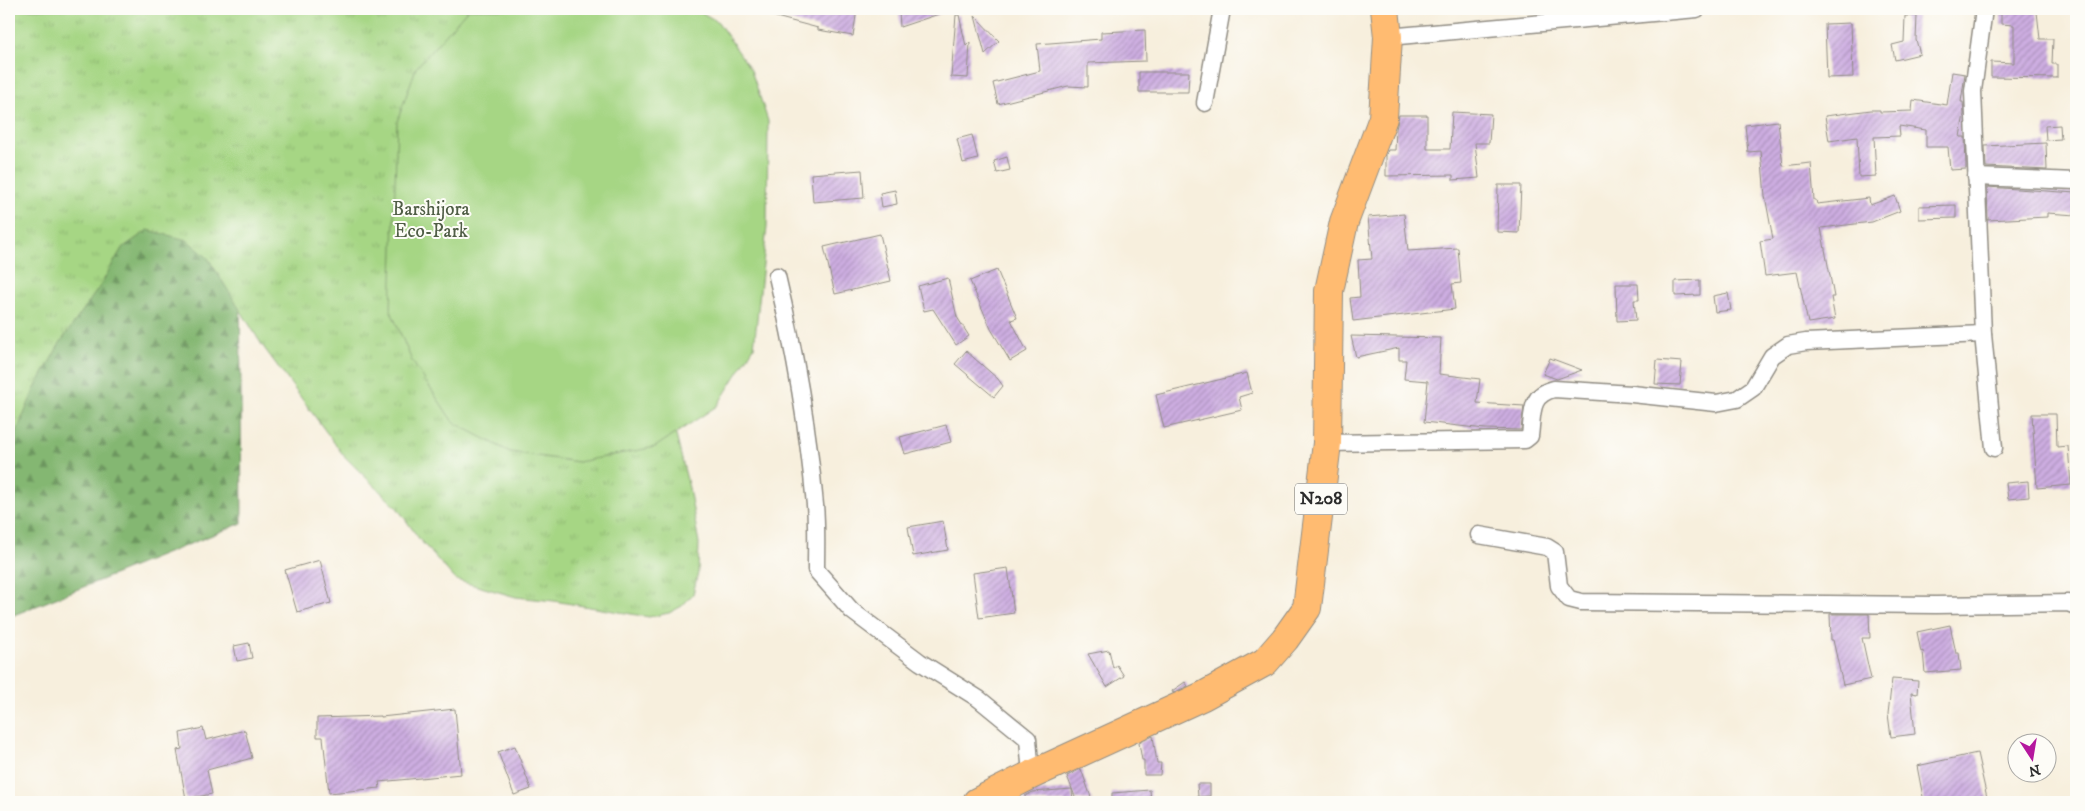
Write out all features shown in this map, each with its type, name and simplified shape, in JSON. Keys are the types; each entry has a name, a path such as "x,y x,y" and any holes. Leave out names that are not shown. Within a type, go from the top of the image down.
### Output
{"highway":[{"name":"N208","path":"976,802 1203,696 1265,662 1308,608 1327,443 1329,290 1344,222 1383,118 1388,37 1385,9"}],"street":[{"path":"1205,103 1222,9"},
{"path":"1388,37 1697,9"},
{"path":"1984,9 1972,91 1983,334 1994,448"},
{"path":"1976,177 2076,181"},
{"path":"777,276 789,326 806,420 816,507 816,570 852,611 920,662 979,700 1028,740 1031,775"},
{"path":"1327,443 1526,440 1530,436 1535,402 1538,396 1545,391 1554,389 1632,394 1716,403 1737,399 1754,388 1772,356 1788,345 1806,342 1983,334"},
{"path":"1479,535 1547,547 1555,552 1558,586 1569,599 1581,602 1936,605 2068,603 2076,606"}],"green space":[{"path":"9,9 238,9 242,523 9,617"},
{"name":"Barshijora Eco-Park","path":"9,9 680,9 673,423 689,488 699,543 698,573 693,594 682,606 669,613 649,617 554,601 516,597 456,580 420,540 398,509 344,456 262,345 208,258 187,240 148,230 122,248 100,286 60,343 34,390 9,450"},
{"path":"468,9 696,9 718,22 751,70 768,121 767,227 754,347 717,406 655,447 578,462 510,452 453,422 412,361 391,311 397,122 416,68"}],"building":[{"path":"761,9 857,9 853,36 818,30 818,28 761,13"},
{"path":"948,9 948,11 900,27 899,11"},
{"path":"2001,12 2037,12 2040,39 2053,39 2052,64 2057,64 2057,78 1991,77 1991,62 2014,63 2014,25 2001,24"},
{"path":"956,15 959,15 966,46 970,42 968,78 951,77"},
{"path":"975,16 999,41 985,54"},
{"path":"1905,16 1917,16 1916,40 1920,54 1895,60 1892,45 1904,42"},
{"path":"1851,23 1853,77 1827,78 1825,24"},
{"path":"1145,30 1146,61 1088,63 1088,87 1068,86 998,104 993,83 1040,71 1037,44 1101,39 1101,32"},
{"path":"1139,72 1189,72 1188,92 1139,92"},
{"path":"1952,72 1965,74 1961,102 1963,102 1964,114 1960,137 1965,137 1966,169 1950,170 1948,147 1926,147 1926,130 1899,126 1900,136 1874,137 1876,176 1859,177 1857,137 1829,141 1825,116 1871,110 1880,110 1880,112 1912,111 1913,100 1947,105"},
{"path":"1452,112 1491,114 1489,143 1475,143 1479,178 1453,180 1453,175 1386,176 1386,155 1388,150 1395,150 1399,115 1427,115 1427,149 1450,149"},
{"path":"1778,121 1783,166 1811,163 1814,200 1816,200 1817,204 1869,198 1870,205 1895,196 1900,211 1872,222 1821,228 1834,297 1831,297 1835,319 1808,323 1797,272 1765,276 1760,241 1773,239 1765,196 1761,151 1748,152 1745,125"},
{"path":"2060,125 2061,139 2046,140 2045,126"},
{"path":"972,135 978,159 963,163 957,139"},
{"path":"2046,143 2047,170 1986,167 1985,146"},
{"path":"1007,157 1010,170 997,173 994,161"},
{"path":"862,170 864,198 813,202 811,174"},
{"path":"1498,185 1521,185 1519,233 1497,232"},
{"path":"1987,187 2076,193 2076,215 2047,213 2047,217 1988,220"},
{"path":"895,190 897,204 882,207 880,193"},
{"path":"1956,205 1956,218 1919,219 1919,206"},
{"path":"1404,214 1408,251 1458,248 1461,283 1452,284 1455,309 1353,321 1350,298 1360,297 1358,260 1372,259 1368,217"},
{"path":"880,234 891,281 835,294 824,247"},
{"path":"997,270 1017,318 1011,320 1027,351 1010,361 991,329 970,281"},
{"path":"948,278 957,317 969,336 956,345 933,309 924,311 918,286"},
{"path":"1700,280 1700,295 1675,296 1675,281"},
{"path":"1616,284 1638,284 1639,300 1634,300 1636,320 1617,321"},
{"path":"1728,293 1731,310 1715,312 1713,296"},
{"path":"1351,336 1441,338 1439,374 1480,379 1477,403 1524,406 1521,430 1485,429 1424,422 1428,381 1404,379 1406,360 1399,360 1399,348 1356,357"},
{"path":"966,351 998,379 1003,386 994,397 955,364"},
{"path":"1550,358 1582,370 1557,379 1543,374"},
{"path":"1657,360 1682,362 1680,385 1655,384"},
{"path":"1247,373 1252,393 1239,397 1242,410 1164,428 1156,395"},
{"path":"2032,414 2056,414 2057,447 2068,446 2071,485 2037,488"},
{"path":"946,425 951,442 905,454 900,437"},
{"path":"2028,481 2029,497 2008,499 2006,483"},
{"path":"943,521 948,550 913,556 908,527"},
{"path":"320,560 331,603 297,612 285,570"},
{"path":"1008,568 1014,613 979,618 973,573"},
{"path":"1830,614 1869,614 1870,638 1862,638 1871,679 1843,685 1833,640 1831,640"},
{"path":"1950,625 1956,653 1959,653 1961,670 1925,673 1923,651 1921,652 1917,632"},
{"path":"249,643 252,658 237,661 234,646"},
{"path":"1109,650 1113,668 1117,665 1124,676 1107,687 1088,654"},
{"path":"1892,679 1918,681 1917,694 1911,693 1915,734 1891,737 1888,714"},
{"path":"1185,682 1188,686 1173,693 1172,691"},
{"path":"455,709 461,774 379,782 380,788 329,793 323,737 317,737 317,718 381,717"},
{"path":"203,728 206,740 245,730 252,758 207,770 212,794 186,799 177,750 182,749 180,733"},
{"path":"1153,736 1157,763 1161,763 1160,775 1144,775 1144,760 1142,760 1139,743"},
{"path":"515,746 531,789 514,795 498,752"},
{"path":"1977,753 1988,802 1924,802 1917,766"},
{"path":"1081,769 1092,800 1076,799 1067,776"},
{"path":"1197,784 1210,784 1210,796 1198,797"},
{"path":"1072,789 1073,802 1025,802 1025,796 1033,792"},
{"path":"1150,790 1151,802 1112,802 1112,793"}]}
